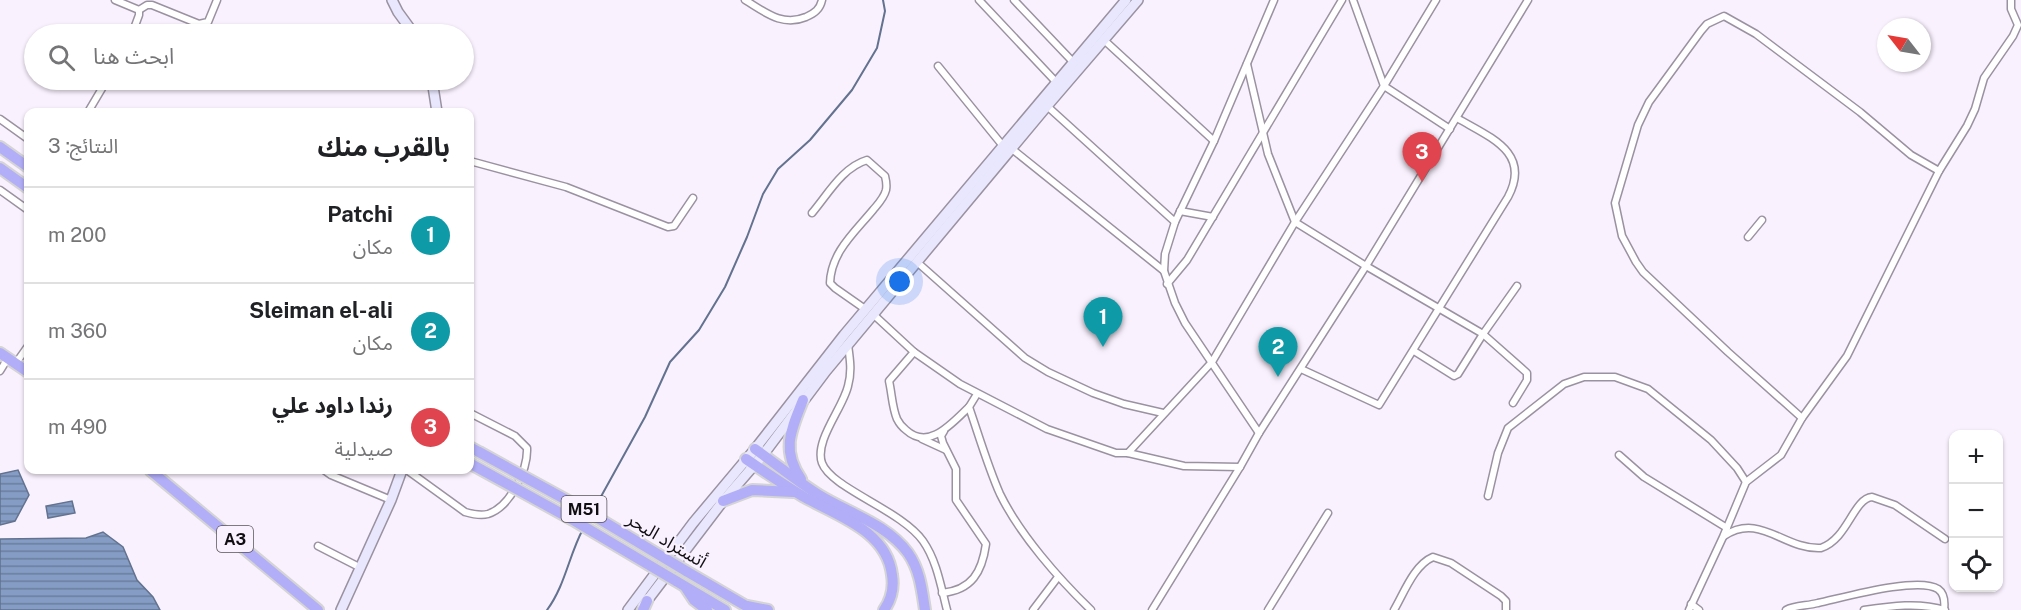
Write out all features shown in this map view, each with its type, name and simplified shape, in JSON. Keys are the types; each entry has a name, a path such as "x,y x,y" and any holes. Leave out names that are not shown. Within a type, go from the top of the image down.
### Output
{"highway":[{"path":"0,147 24,164"},
{"path":"0,168 24,185"},
{"path":"8,358 24,369"},
{"path":"803,400 793,427 789,450 795,470 805,484"},
{"name":"أتستراد البحر","path":"474,450 581,508 749,608 768,610"},
{"path":"759,452 827,500 873,524 895,539 906,551 917,572 925,610"},
{"path":"750,462 796,492 864,530 886,552 893,579 892,593 884,610"},
{"name":"أتستراد البحر","path":"474,466 573,520 725,610"},
{"name":"A3","path":"155,474 318,610"},
{"path":"723,501 752,490 796,492"},
{"path":"680,583 694,600 707,610"}],"main road":[{"path":"392,0 407,24"},
{"path":"628,610 693,523 759,452 874,315 1057,83 1126,0"},
{"path":"759,452 865,309 1047,106 1138,0"},
{"path":"434,90 436,108"},
{"path":"643,607 750,462"},
{"path":"341,610 403,474"}],"street":[{"path":"115,0 139,10"},
{"path":"139,10 147,4 152,5 204,24 208,22 217,0"},
{"path":"745,0 774,17 787,21 813,14 822,0"},
{"path":"979,0 1057,83"},
{"path":"1014,0 1074,63"},
{"path":"1259,433 1185,323 1167,284 1164,271 1165,254 1175,222 1214,141 1274,0"},
{"path":"1167,284 1187,260 1342,0"},
{"path":"1353,0 1384,86 1450,129"},
{"path":"1128,453 1212,362 1296,222 1384,86 1436,0"},
{"path":"1152,610 1528,0"},
{"path":"1699,610 1690,607 1746,482 1777,459 1858,336 1939,171 1971,118 1984,78 2013,36 2018,25 2011,9 2011,0"},
{"path":"136,24 140,15 139,10"},
{"path":"1803,417 1728,352 1643,272 1622,236 1616,203 1638,125 1649,102 1707,24 1724,16 1756,34 1860,112 1911,155 1939,171"},
{"path":"1104,40 1214,141"},
{"path":"1247,64 1263,135 1296,222 1483,334 1527,373 1527,380 1513,403"},
{"path":"938,66 1008,148 1164,271"},
{"path":"90,108 101,90"},
{"path":"1047,106 1175,222"},
{"path":"1301,369 1379,405 1414,351 1508,197 1515,179 1515,170 1508,150 1456,118"},
{"path":"0,119 24,136"},
{"path":"813,213 856,163 867,160 885,176 886,188 883,198 849,237 836,256 830,274 830,283 835,288 865,309"},
{"path":"474,162 566,187 668,227 674,226 679,221 693,198"},
{"path":"0,190 24,207"},
{"path":"1180,211 1213,217"},
{"path":"1748,237 1762,220"},
{"path":"917,262 1025,357 1048,372 1093,393 1124,404 1163,413"},
{"path":"1414,351 1454,376 1458,374 1517,286"},
{"path":"874,315 914,352 953,380 1056,433 1116,453 1128,453 1184,466 1240,467"},
{"path":"848,345 851,374 848,389 821,445 822,464 836,480 902,519 917,534 929,551 936,568 947,610"},
{"path":"0,371 8,358 24,348"},
{"path":"914,352 889,381 897,419 911,435 946,451"},
{"path":"1488,496 1498,453 1508,428 1564,384 1584,377 1615,377 1648,389 1717,446 1746,482"},
{"path":"942,594 955,592 972,582 983,562 986,544 957,500 956,469 941,436 969,407 977,394"},
{"path":"969,407 1000,495 1014,518 1058,577 1091,610"},
{"path":"411,474 465,512 476,515 487,514 500,508 517,483 527,458 527,448 515,436 474,415"},
{"path":"920,439 944,431"},
{"path":"1619,455 1644,477 1726,528"},
{"path":"330,474 391,500"},
{"path":"1723,537 1736,529 1749,527 1801,545 1821,548 1840,535 1862,501 1872,497 1895,505 1945,539"},
{"path":"1268,610 1328,513"},
{"path":"318,546 361,568"},
{"path":"1394,610 1419,567 1427,559 1433,557 1450,563 1501,596 1506,601 1506,610"},
{"path":"1033,610 1058,577"},
{"path":"1786,610 1879,590 1923,585 1934,587 1941,592 1945,601 1945,610 1909,605 1864,610"}],"water":[{"path":"18,470 29,495 15,521 0,525 0,474"},
{"path":"72,501 75,513 48,518 46,506"},
{"path":"103,532 123,547 137,580 153,597 160,610 0,610 0,539 86,538"}],"waterway":[{"path":"593,511 645,417 670,362 699,330 725,287 763,194 778,169 810,140 852,90 877,48 885,11 883,0"},
{"path":"547,610 563,581 583,529"}],"place":[{"name":"رندا داود علي","path":"1422,182"},
{"name":"Patchi","path":"1103,347"},
{"name":"Sleiman el-ali","path":"1278,377"}]}
